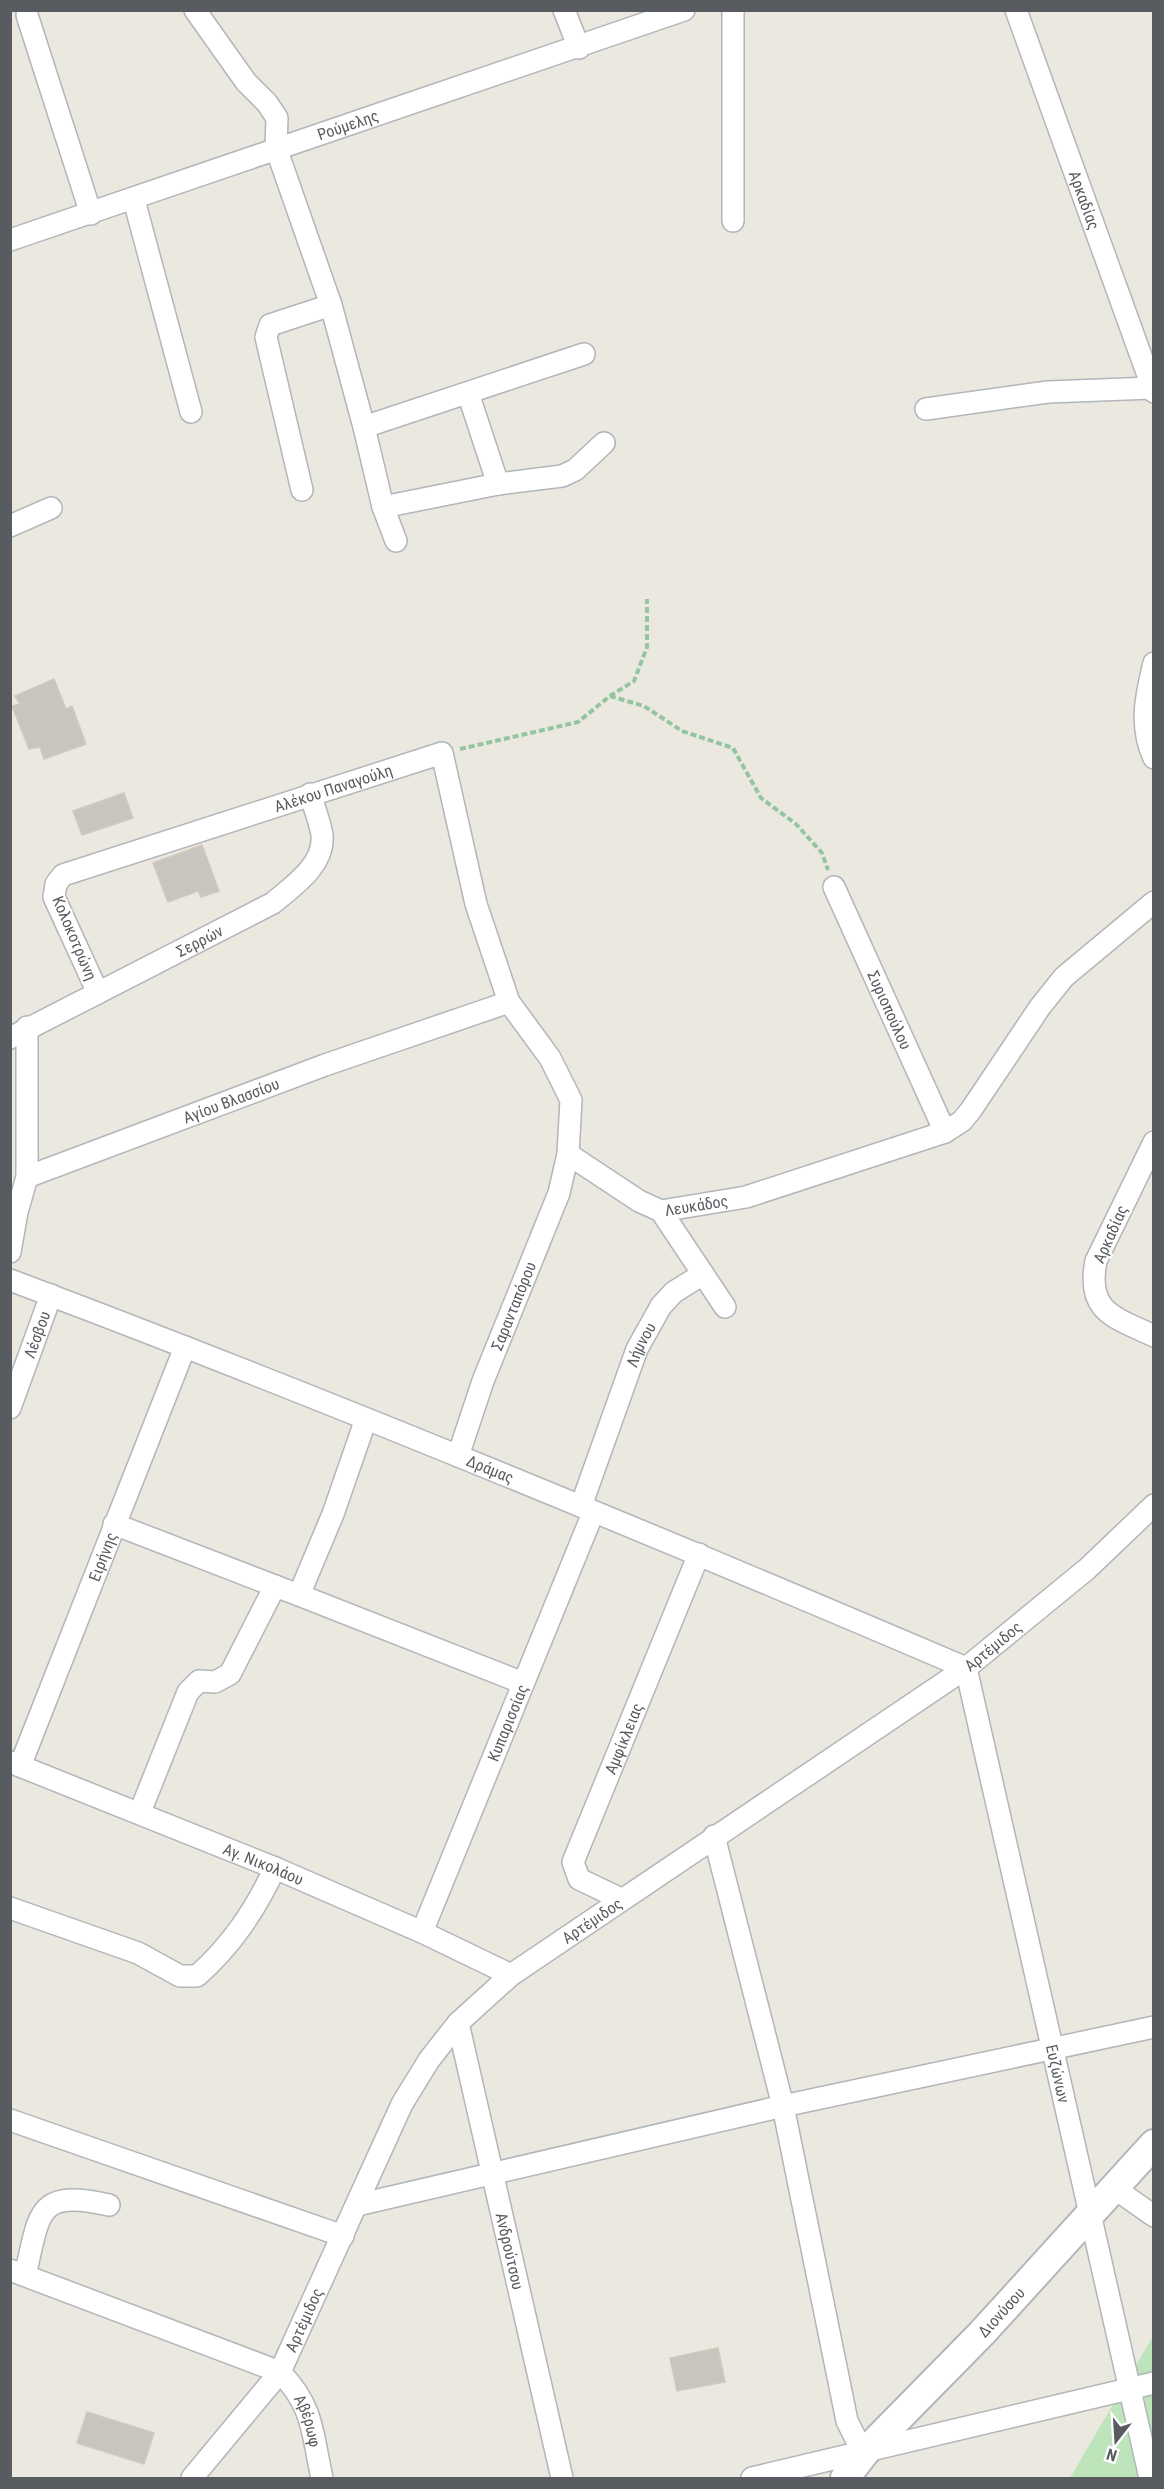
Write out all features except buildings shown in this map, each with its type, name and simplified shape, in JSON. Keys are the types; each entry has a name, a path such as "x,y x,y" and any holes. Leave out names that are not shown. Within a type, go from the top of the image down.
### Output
{"main road":[{"name":"Διονύσου","path":"845,2478 866,2451 982,2333 1154,2144"}],"street":[{"path":"195,10 246,82 267,103 277,118 276,148 331,305 383,507 396,541"},
{"path":"564,10 579,48"},
{"name":"Ρούμελης","path":"10,240 134,200 276,148 579,48 684,10"},
{"path":"733,10 733,221"},
{"name":"Αρκαδίας","path":"1016,10 1153,390"},
{"path":"27,15 92,213"},
{"path":"134,200 191,412"},
{"path":"302,490 285,424 266,329 270,325 331,305"},
{"path":"364,427 584,354"},
{"path":"926,409 1048,392 1153,390"},
{"path":"468,393 498,484"},
{"path":"383,507 498,484 562,476 575,470 604,443"},
{"path":"10,526 51,508"},
{"path":"1154,663 1144,723 1147,743 1154,758"},
{"path":"442,753 476,904 509,1002 550,1058 571,1100 568,1154"},
{"name":"Αλέκου Παναγούλη","path":"56,884 63,875 442,753"},
{"name":"Σερρών","path":"19,1032 273,903 303,878 318,858 322,837 310,794"},
{"name":"Κολοκοτρώνη","path":"56,884 54,897 98,993"},
{"name":"Συριοπούλου","path":"834,887 945,1132"},
{"name":"Λευκάδος","path":"568,1154 639,1201 661,1211 746,1197 945,1132 962,1121 972,1110 1040,1007 1064,977 1154,902"},
{"name":"Αγίου Βλασσίου","path":"27,1177 325,1065 509,1002"},
{"path":"10,1252 17,1212 27,1177 19,1032"},
{"name":"Αρκαδίας","path":"1154,1142 1096,1261 1093,1278 1093,1291 1099,1304 1109,1314 1154,1336"},
{"name":"Σαρανταπόρου","path":"458,1456 483,1381 559,1193 568,1154"},
{"path":"661,1211 725,1307"},
{"name":"Λήμνου","path":"587,1509 616,1404 642,1340 661,1305 674,1292 703,1274"},
{"name":"Δράμας","path":"10,1280 458,1456 699,1554 966,1668"},
{"name":"Λέσβου","path":"10,1408 51,1295"},
{"name":"Ειρήνης","path":"15,1764 185,1347"},
{"path":"299,1595 333,1514 366,1419"},
{"name":"Αρτέμιδος","path":"192,2478 280,2372 402,2104 429,2060 458,2024 511,1975 966,1668 1087,1569 1154,1505"},
{"name":"Κυπαρισσίας","path":"422,1932 523,1683 587,1509"},
{"path":"114,1524 523,1683"},
{"name":"Αμφίκλειας","path":"621,1899 579,1878 573,1862 699,1554"},
{"path":"140,1812 188,1692 199,1681 215,1682 230,1674 275,1586"},
{"name":"Ευζώνων","path":"966,1668 1150,2478"},
{"name":"Αγ. Νικολάου","path":"15,1764 140,1812 275,1868 422,1932 511,1975"},
{"path":"714,1836 783,2106 847,2421 856,2439 866,2451"},
{"path":"10,1908 138,1953 180,1976 197,1976 227,1947 253,1913 275,1868"},
{"name":"Ανδρούτσου","path":"458,2024 562,2478"},
{"path":"357,2205 783,2106 1154,2027"},
{"path":"10,2120 342,2236"},
{"path":"1114,2188 1154,2216"},
{"path":"110,2205 65,2199 52,2203 40,2212 18,2272 280,2372"},
{"name":"Αβέρωφ","path":"280,2372 294,2386 307,2407 322,2478"},
{"path":"752,2478 1154,2383"}],"path":[{"path":"442,753 578,722 609,696 634,681 647,647 647,599"},
{"path":"609,696 644,706 682,732 733,748 761,798 796,824 822,853 834,887"}],"green space":[{"path":"1153,2337 1153,2478 1070,2478 1146,2348"}]}
